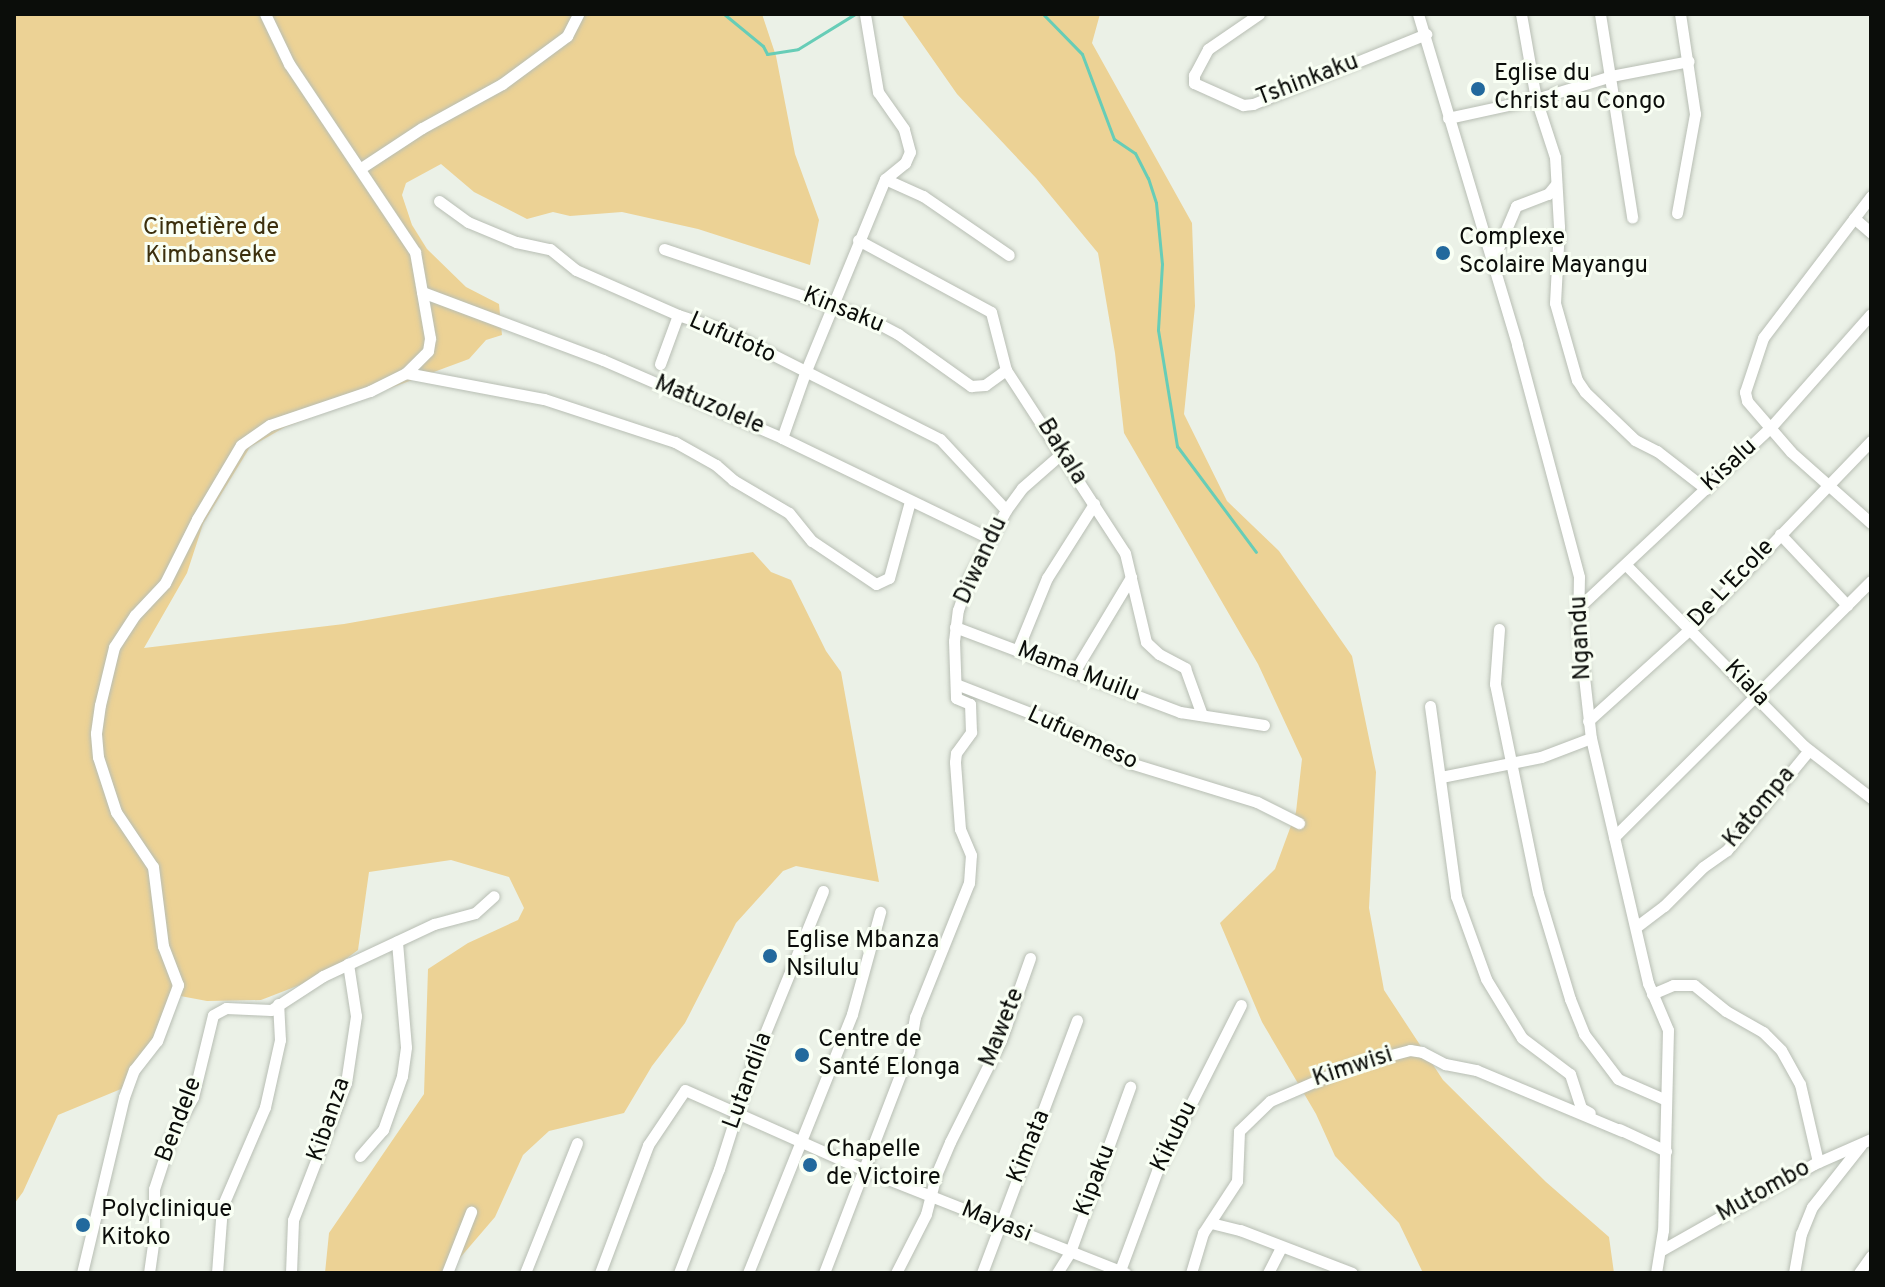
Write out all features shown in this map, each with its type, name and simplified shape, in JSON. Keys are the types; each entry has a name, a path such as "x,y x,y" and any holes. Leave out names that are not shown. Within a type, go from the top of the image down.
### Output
{"street":[{"path":"82,1273 124,1097 134,1070 157,1041 178,985 163,946 153,867 116,812 98,757 100,705 114,647 135,615 165,583 197,519 241,445 270,425 370,391 406,373 428,351 430,338 415,252 289,64 265,14"},
{"path":"361,168 422,128 502,84 567,36 578,14"},
{"path":"782,438 805,373 885,179 905,163 910,152 904,129 878,92 865,14"},
{"name":"Tshinkaku","path":"1259,14 1208,49 1193,80 1243,105 1253,104 1426,34"},
{"name":"Ngandu","path":"1418,14 1517,345 1579,577 1578,608 1591,738 1652,994 1668,1030 1664,1099 1666,1151 1656,1273"},
{"path":"1521,14 1536,99 1552,145 1559,227 1555,303 1577,380 1585,392 1635,440 1664,456 1706,489"},
{"path":"1600,14 1632,217"},
{"path":"1677,213 1695,114 1680,14"},
{"path":"1448,118 1536,99 1611,76 1689,61"},
{"path":"885,179 923,196 1009,255"},
{"path":"1491,266 1516,206 1548,194 1556,184"},
{"path":"1871,196 1763,338 1745,392 1747,401 1770,428 1871,523"},
{"name":"Lufutoto","path":"439,201 468,222 516,242 550,249 576,270 678,315 724,330 940,439 1006,510"},
{"path":"1854,218 1871,233"},
{"name":"Bakala","path":"858,240 991,312 1006,370 1125,553 1146,642 1159,654 1185,668 1202,715"},
{"name":"Kinsaku","path":"664,249 866,317 898,334 971,386 985,385 1006,370"},
{"name":"Matuzolele","path":"422,292 603,360 782,438 989,538"},
{"name":"Kisalu","path":"1578,608 1770,428 1871,314"},
{"path":"660,364 678,315"},
{"path":"406,373 544,399 675,442 789,513 812,541 876,584 889,578 910,501"},
{"name":"De L'Ecole","path":"1588,721 1691,628 1827,483 1871,441"},
{"name":"Diwandu","path":"865,1170 909,1051 915,1017 964,899 972,866 960,829 955,762 956,753 971,732 970,704 958,701 955,627 969,578 1006,510 1022,488 1062,453"},
{"path":"1017,651 1047,578 1094,504"},
{"path":"1780,534 1847,605"},
{"name":"Kiala","path":"1626,565 1758,695 1809,750 1871,798"},
{"path":"1074,672 1131,577"},
{"path":"1614,837 1871,581"},
{"name":"Mama Muilu","path":"955,627 1180,712 1264,725"},
{"path":"1499,629 1495,684 1548,932 1584,1034 1618,1079 1664,1099"},
{"name":"Lufuemeso","path":"956,684 1056,723 1130,763 1257,802 1299,823"},
{"path":"1430,706 1458,904 1492,991 1522,1038 1570,1074 1581,1108 1666,1151"},
{"path":"1441,777 1541,757 1591,738"},
{"name":"Katompa","path":"1636,927 1664,906 1703,867 1727,850 1809,750"},
{"name":"Lutandila","path":"679,1273 737,1111 823,891"},
{"path":"217,1273 222,1207 265,1107 280,1040 278,1004 348,964 397,941 434,924 475,913 494,896"},
{"path":"748,1273 852,1014 880,912"},
{"path":"360,1156 383,1130 402,1076 406,1047 397,941"},
{"name":"Mawete","path":"896,1273 932,1197 941,1164 1001,1040 1030,958"},
{"name":"Kibanza","path":"291,1273 293,1220 346,1083 356,1016 348,964"},
{"path":"1652,994 1673,985 1694,985 1726,1011 1763,1032 1781,1050 1800,1084 1818,1162"},
{"name":"Bendele","path":"149,1273 154,1238 154,1189 171,1137 193,1097 213,1015 226,1008 265,1011 278,1004"},
{"name":"Kikubu","path":"1121,1272 1157,1171 1241,1005"},
{"name":"Kimata","path":"982,1273 1077,1020"},
{"name":"Kimwisi","path":"1191,1273 1203,1233 1237,1181 1239,1131 1270,1101 1353,1065 1410,1050 1445,1064 1476,1070 1622,1131"},
{"name":"Kipaku","path":"1057,1273 1070,1252 1130,1087"},
{"name":"Mayasi","path":"600,1273 648,1145 685,1090 865,1170 1121,1272"},
{"path":"1794,1273 1801,1234 1812,1207 1866,1142"},
{"name":"Mutombo","path":"1660,1251 1818,1162 1866,1142"},
{"path":"525,1273 577,1143"},
{"path":"824,1273 865,1170"},
{"path":"447,1273 471,1212"},
{"path":"1211,1223 1240,1230 1329,1269 1352,1273"},
{"path":"1268,1273 1281,1248"},
{"path":"1859,1273 1871,1256"}],"green space":[{"name":"Cimetière de Kimbanseke","path":"14,14 762,14 776,56 795,154 819,220 810,265 698,229 622,212 570,216 553,212 527,219 474,192 441,164 406,183 402,195 412,225 427,249 466,287 499,304 502,335 486,340 469,359 285,427 250,447 203,524 187,573 144,648 344,624 753,552 771,572 791,580 826,651 841,672 879,882 796,866 783,871 736,923 685,1023 652,1066 624,1113 549,1131 523,1155 495,1217 447,1273 325,1273 329,1233 424,1094 428,969 468,943 518,920 524,908 509,877 451,860 369,872 358,950 323,976 261,1000 207,1001 175,995 166,1024 121,1089 58,1115 23,1192 14,1204"},
{"path":"901,14 1100,14 1092,43 1192,223 1195,306 1184,414 1227,501 1279,551 1352,656 1376,772 1369,908 1384,990 1443,1080 1546,1182 1609,1237 1614,1273 1423,1273 1399,1223 1335,1156 1316,1114 1262,1022 1220,923 1275,869 1296,812 1302,759 1258,664 1124,433 1115,353 1098,253 1036,178 957,94"}],"waterway":[{"path":"724,14 763,46 767,54 798,49 855,14"},
{"path":"1043,14 1082,54 1114,139 1135,153 1148,178 1156,203 1162,264 1158,330 1177,446 1256,552"}],"place":[{"name":"Eglise du Christ au Congo","path":"1478,89"},
{"name":"Complexe Scolaire Mayangu","path":"1443,253"},
{"name":"Eglise Mbanza Nsilulu","path":"770,956"},
{"name":"Centre de Santé Elonga","path":"802,1055"},
{"name":"Chapelle de Victoire","path":"810,1165"},
{"name":"Polyclinique Kitoko","path":"83,1225"}]}
